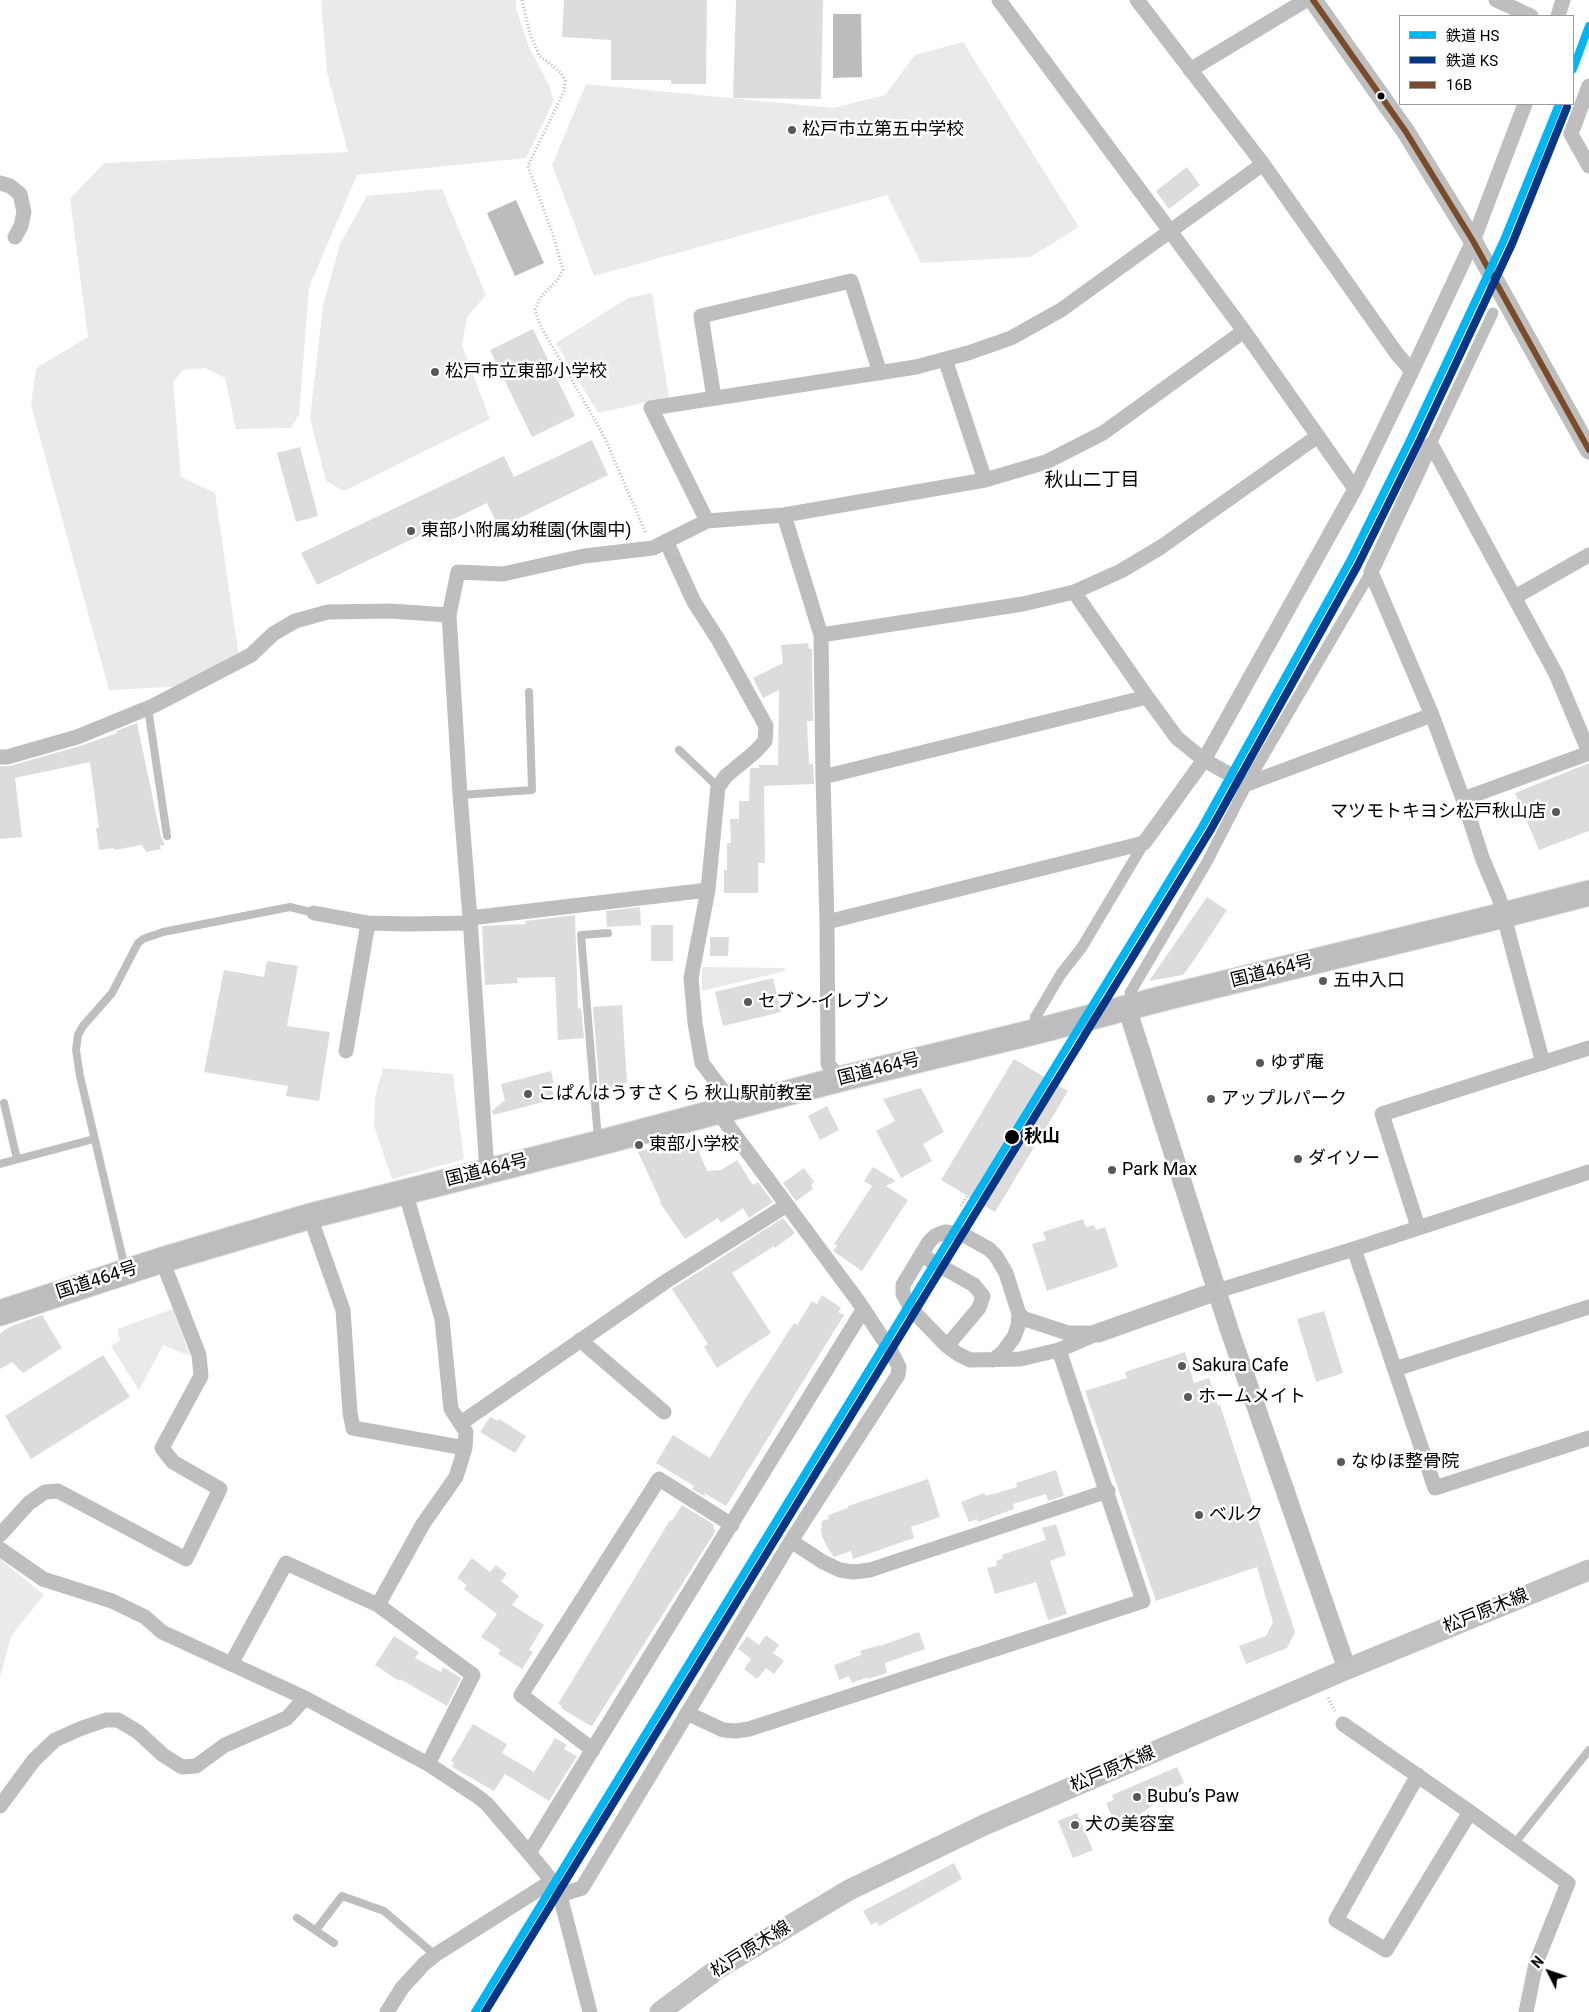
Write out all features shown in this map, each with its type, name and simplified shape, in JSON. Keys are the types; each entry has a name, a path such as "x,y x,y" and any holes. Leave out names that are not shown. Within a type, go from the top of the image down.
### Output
{"highway":[{"name":"国道464号","path":"0,1313 162,1260 314,1215 727,1110 1129,1001 1503,915 1589,892"}],"main road":[{"name":"松戸原木線","path":"660,2012 719,1968 849,1890 984,1826 1347,1669 1589,1570"}],"street":[{"path":"999,0 1244,330 1355,489"},
{"path":"1137,0 1263,164 1397,354 1412,371"},
{"path":"1190,70 1306,0"},
{"path":"1314,0 1406,132 1473,241 1589,450"},
{"path":"1496,0 1529,15"},
{"path":"1558,15 1563,0"},
{"path":"1589,86 1572,134 1589,166"},
{"path":"1035,1018 1060,974 1082,947 1144,843 1204,760 1355,489 1473,241 1524,105"},
{"path":"707,521 651,408 916,367 1011,338 1061,310 1263,164"},
{"path":"0,183 10,186 20,194 24,212 21,226 15,237"},
{"path":"714,398 701,316 851,280 880,373"},
{"path":"1347,1669 1217,1291 1129,1001 1207,862 1246,784 1372,572 1493,314"},
{"path":"487,1172 449,616 458,572 503,574 584,556 653,548 707,521 784,515 984,480 1046,462 1103,433 1244,330"},
{"path":"945,359 984,480"},
{"path":"821,635 1023,604 1074,592 1121,571 1161,547 1318,436"},
{"path":"1431,444 1516,597 1556,674 1589,753 1463,799"},
{"path":"784,515 821,635 828,1064 840,1079"},
{"path":"560,1895 582,1888 792,1541 898,1375 899,1367 891,1351 863,1310 788,1205 727,1110 702,1063 695,1023 691,978 708,890 718,787 726,776 755,752 765,740 766,726 719,641 694,602 666,541"},
{"path":"1516,597 1589,555"},
{"path":"1372,572 1432,716 1463,799 1483,860 1499,898 1542,1063"},
{"path":"1074,592 1176,738 1204,760 1246,784 1432,716"},
{"path":"0,757 7,757 77,737 148,708 251,655 273,634 295,621 328,612 390,611 449,616"},
{"path":"822,777 1147,697"},
{"path":"827,922 1144,843"},
{"path":"314,913 368,922 407,924 470,920 708,890"},
{"path":"346,1051 368,922"},
{"path":"1418,1227 1382,1114 1589,1048"},
{"path":"993,1360 1010,1345 1018,1326 1019,1314 1002,1262 989,1249 962,1234 945,1232 935,1236 903,1285 903,1294 912,1310 947,1346 970,1360 993,1360 1020,1358 1059,1350 1098,1333 1217,1291 1354,1249 1589,1172"},
{"path":"378,1605 423,1524 456,1477 465,1448 466,1432 451,1409 442,1319 405,1191"},
{"path":"461,1423 668,1280 788,1205"},
{"path":"314,1215 314,1228 344,1310 350,1413 353,1428 465,1448"},
{"path":"1354,1249 1434,1488 1589,1438"},
{"path":"921,1255 974,1285 982,1296 979,1308 947,1346"},
{"path":"0,1535 29,1503 45,1492 58,1491 186,1559 220,1489 173,1462 162,1448 200,1376 198,1355 162,1260"},
{"path":"1395,1369 1589,1306"},
{"path":"529,1853 863,1310"},
{"path":"1019,1314 1033,1323 1068,1333 1098,1333"},
{"path":"580,1340 664,1412"},
{"path":"687,1713 723,1730 736,1732 749,1729 1142,1601 1108,1491 1059,1350"},
{"path":"593,1750 521,1695 659,1479 732,1525"},
{"path":"792,1541 823,1562 840,1570 853,1572 870,1570 1108,1491"},
{"path":"0,1549 43,1579 112,1601 144,1618 162,1632 305,1698 428,1764 478,1796 529,1853 552,1881 560,1895 590,2012"},
{"path":"231,1664 286,1563 378,1605 473,1675 428,1764"},
{"path":"0,1806 34,1760 55,1740 82,1728 106,1720 118,1720 138,1732 163,1755 182,1767 196,1766 225,1745 287,1718 305,1698"},
{"path":"1343,1724 1515,1843 1568,1883 1536,1963 1526,2012"},
{"path":"1418,1775 1336,1920 1386,1950 1470,1812"},
{"path":"388,2012 402,1988 435,1955 552,1881"}],"lane":[{"path":"460,795 532,790 529,692"},
{"path":"148,708 166,836"},
{"path":"679,750 718,787"},
{"path":"126,1272 80,1076 76,1050 78,1035 83,1026 112,993 138,943 144,939 163,932 290,907 314,913"},
{"path":"599,1143 580,935 608,933"},
{"path":"4,1103 17,1159"},
{"path":"0,1164 94,1138"},
{"path":"1515,1843 1589,1750"},
{"path":"316,1930 342,1896 384,1912 435,1955"},
{"path":"297,1918 334,1943"}],"path":[{"path":"522,0 530,34 539,56 561,72 565,81 564,91 528,166 553,234 563,270 558,279 540,298 535,310 540,325 604,436 653,548"},
{"path":"961,1206 967,1196"}],"shaded area":[{"path":"321,0 516,0 516,9 529,47 549,85 554,100 526,158 357,175 309,287 299,415 291,428 236,429 225,378 205,368 183,370 173,382 181,477 215,493 240,664 209,685 109,690 31,405 36,368 88,337 70,199 104,163 348,152 327,72"},
{"path":"833,14 861,14 862,77 833,78"},
{"path":"963,42 1079,227 1030,257 921,263 887,195 594,276 552,165 586,84 833,108 885,95 915,55"},
{"path":"442,189 486,295 467,317 462,345 490,419 344,491 326,481 310,418 323,306 340,244 367,196"},
{"path":"516,200 544,263 515,276 487,213"},
{"path":"652,293 669,397 598,413 556,343 628,298"},
{"path":"702,967 785,968 785,971 702,991"},
{"path":"383,1068 453,1074 464,1159 392,1179 374,1126 375,1098"},
{"path":"173,1309 190,1356 163,1345 139,1390 111,1346 120,1340 117,1329"},
{"path":"0,1559 44,1595 11,1636 0,1678"}],"building":[{"path":"564,0 707,0 706,84 671,84 671,80 611,80 611,40 562,37"},
{"path":"736,0 823,0 821,99 733,98"},
{"path":"1187,167 1200,185 1169,209 1156,191"},
{"path":"533,329 575,416 532,437 490,350"},
{"path":"592,440 608,475 499,528 487,503 317,585 301,553 504,456 514,477"},
{"path":"300,447 318,516 296,522 277,453"},
{"path":"808,643 809,649 812,649 813,721 807,721 809,764 813,764 814,784 764,786 765,863 758,863 758,893 724,893 724,870 727,870 727,843 731,843 730,819 739,819 739,801 749,801 750,768 759,768 759,765 778,765 779,690 763,698 753,678 783,663 781,645"},
{"path":"137,723 161,837 165,845 160,846 161,849 146,852 142,845 114,850 114,848 99,850 96,828 99,828 90,762 15,778 22,837 0,839 0,766 10,766 80,746 117,733 116,731"},
{"name":"マツモトキヨシ松戸秋山店","path":"1589,763 1589,831 1539,850 1515,793"},
{"path":"1207,897 1227,910 1194,960 1183,975 1149,981"},
{"path":"640,907 641,925 607,927 606,911"},
{"path":"575,915 578,1009 581,1008 584,1038 558,1040 555,977 517,978 518,983 485,985 482,926 526,924 525,921"},
{"path":"651,925 673,925 673,961 651,961"},
{"path":"710,937 729,937 728,956 710,956"},
{"path":"267,961 298,966 287,1026 330,1032 319,1101 286,1096 288,1086 204,1072 224,970 264,977"},
{"name":"セブン-イレブン","path":"773,978 781,1012 723,1026 715,992"},
{"path":"622,1005 627,1083 614,1084 614,1091 600,1092 593,1007"},
{"path":"1014,1059 1068,1091 995,1212 941,1180"},
{"name":"こぱんはうすさくら 秋山駅前教室","path":"551,1071 555,1089 552,1090 555,1099 493,1115 492,1111 505,1100 501,1084"},
{"path":"921,1088 944,1132 923,1144 932,1161 901,1178 876,1131 895,1121 883,1099"},
{"path":"827,1106 839,1130 820,1140 808,1116"},
{"path":"694,1140 707,1171 721,1170 737,1160 753,1185 758,1182 773,1202 749,1218 743,1208 721,1223 718,1218 685,1239 660,1203 638,1152 654,1146 655,1150 658,1149 660,1154"},
{"path":"873,1167 896,1181 886,1186 908,1200 862,1271 833,1251 837,1246 834,1244 872,1186 864,1181"},
{"path":"804,1168 814,1182 811,1185 813,1189 796,1201 783,1183"},
{"path":"783,1218 795,1233 775,1248 774,1246 732,1273 771,1333 717,1368 704,1347 708,1344 672,1289"},
{"path":"1083,1219 1086,1227 1094,1225 1096,1230 1105,1227 1118,1267 1047,1291 1032,1244 1046,1240 1043,1232"},
{"path":"822,1295 841,1308 838,1312 844,1315 726,1506 704,1493 706,1497 692,1489 694,1486 656,1463 673,1435 710,1458 794,1323 797,1325 812,1301 817,1304"},
{"path":"1324,1311 1343,1373 1316,1382 1297,1319"},
{"path":"42,1315 62,1348 23,1373 12,1362 0,1369 0,1334 9,1327"},
{"path":"1185,1352 1194,1383 1209,1378 1218,1406 1220,1405 1295,1632 1287,1648 1246,1664 1239,1646 1266,1636 1273,1622 1257,1567 1156,1601 1085,1391 1127,1378 1125,1372"},
{"path":"103,1355 130,1397 31,1459 5,1416"},
{"path":"490,1417 498,1421 499,1419 526,1436 515,1453 480,1432"},
{"path":"1056,1470 1064,1496 1048,1501 1046,1494 1013,1504 1014,1509 978,1522 977,1519 969,1522 961,1502 984,1493 986,1496 1017,1487 1016,1483"},
{"path":"928,1479 940,1517 911,1527 914,1538 853,1559 851,1551 834,1557 828,1549 821,1529 822,1521 829,1519 828,1515 848,1508 848,1506"},
{"path":"682,1505 713,1524 715,1532 592,1726 589,1725 561,1708 562,1706 558,1704 670,1520 672,1521"},
{"path":"1056,1524 1066,1555 1050,1561 1067,1614 1048,1620 1036,1582 995,1594 987,1568 997,1566 996,1561 1003,1558 1002,1555 1046,1540 1042,1528"},
{"path":"472,1558 490,1572 496,1565 507,1574 501,1581 519,1596 512,1605 544,1625 529,1650 533,1652 522,1669 498,1654 501,1650 481,1637 497,1614 464,1589 467,1585 457,1578"},
{"path":"919,1632 925,1649 885,1663 887,1673 852,1683 849,1676 839,1680 834,1665 861,1655 860,1651"},
{"path":"766,1635 779,1645 773,1653 784,1661 774,1674 766,1668 757,1679 744,1669 751,1659 738,1649 747,1636 759,1645"},
{"path":"394,1636 419,1652 415,1658 441,1672 443,1667 461,1678 447,1706 400,1679 399,1681 375,1665"},
{"path":"473,1724 507,1744 502,1753 534,1772 555,1738 567,1745 564,1749 577,1756 549,1801 505,1774 494,1791 452,1767 454,1763 451,1761"},
{"path":"1177,1767 1184,1783 1152,1798 1156,1803 1118,1830 1106,1803 1114,1800 1112,1795"},
{"path":"1077,1813 1093,1850 1073,1858 1058,1821"},
{"path":"954,1863 962,1879 879,1926 877,1922 871,1925 863,1911"}],"rail line":[{"name":"HS","path":"1574,66 1589,26"},
{"name":"HS","path":"475,2012 1202,827 1350,561 1410,440 1504,240 1559,105"},
{"name":"KS","path":"485,2012 1210,831 1358,565 1418,444 1512,244 1567,107"}],"transit line":[{"name":"16B","path":"1313,0 1406,132 1473,241 1589,450"}],"place":[{"name":"松戸市立第五中学校","path":"792,130"},
{"name":"松戸市立東部小学校","path":"435,372"},
{"name":"東部小附属幼稚園(休園中)","path":"411,531"},
{"name":"マツモトキヨシ松戸秋山店","path":"1556,812"},
{"name":"五中入口","path":"1323,981"},
{"name":"セブン-イレブン","path":"748,1002"},
{"name":"ゆず庵","path":"1260,1063"},
{"name":"こぱんはうすさくら 秋山駅前教室","path":"528,1094"},
{"name":"アップルパーク","path":"1211,1099"},
{"name":"秋山","path":"1012,1137"},
{"name":"東部小学校","path":"639,1145"},
{"name":"ダイソー","path":"1298,1159"},
{"name":"Park Max","path":"1112,1170"},
{"name":"Sakura Cafe","path":"1182,1366"},
{"name":"ホームメイト","path":"1188,1397"},
{"name":"なゆほ整骨院","path":"1341,1462"},
{"name":"ベルク","path":"1199,1515"},
{"name":"Bubu’s Paw","path":"1137,1797"},
{"name":"犬の美容室","path":"1075,1825"}],"district":[{"name":"秋山二丁目","path":"1092,481"}]}
